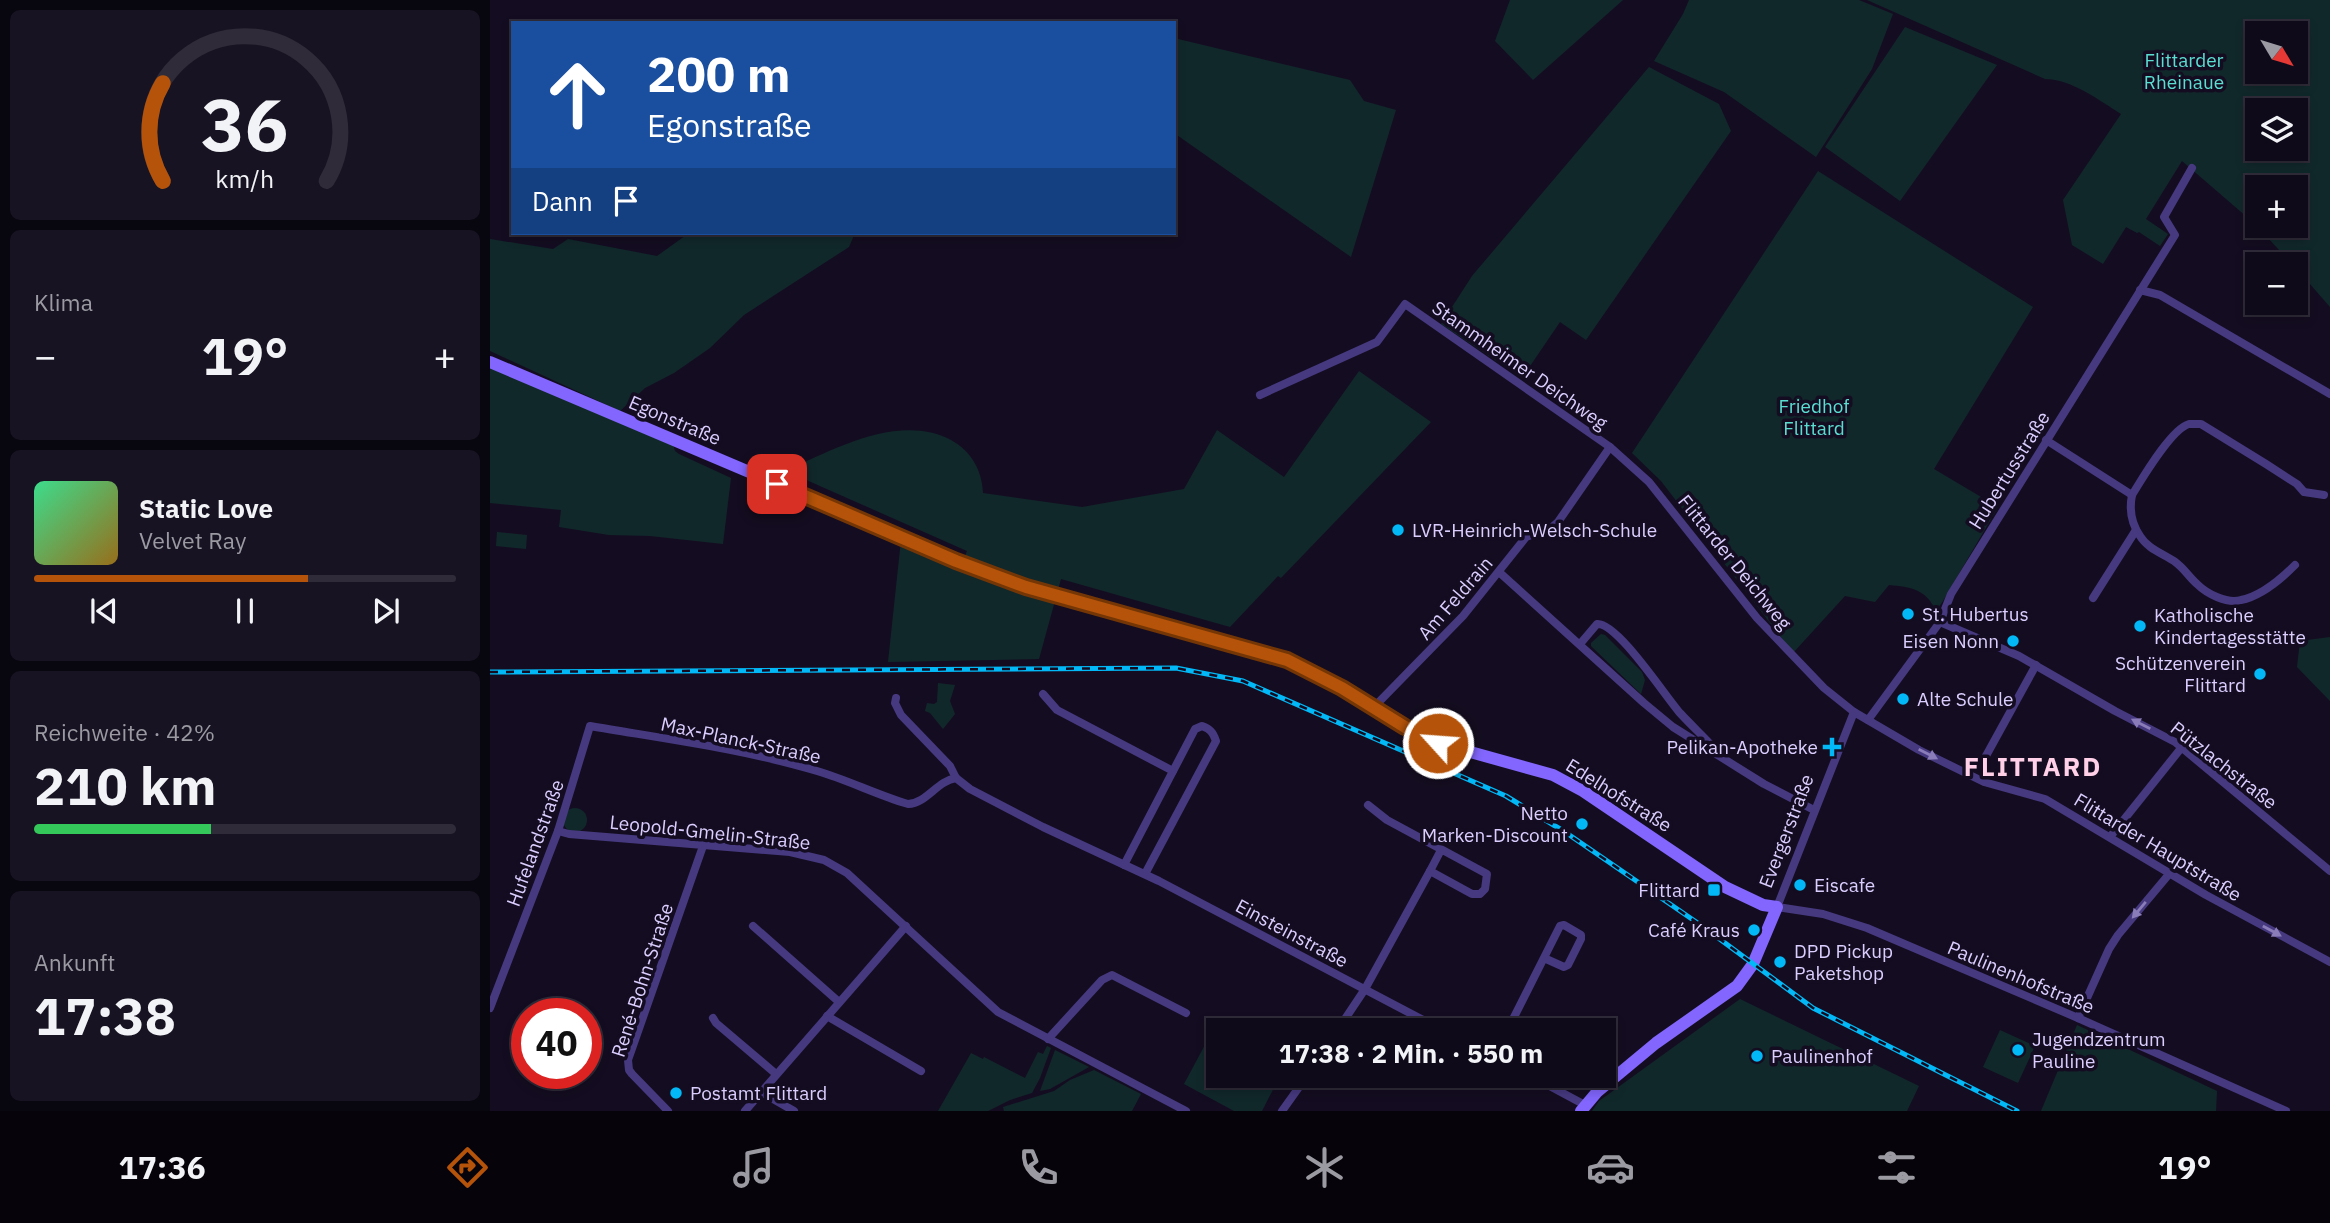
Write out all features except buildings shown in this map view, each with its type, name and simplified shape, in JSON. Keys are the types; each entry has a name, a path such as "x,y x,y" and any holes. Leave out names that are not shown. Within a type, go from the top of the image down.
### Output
{"street":[{"name":"Hubertusstraße","path":"1868,720 1940,622 1951,594 2175,234 2164,217 2192,168"},
{"path":"2140,290 2160,295 2330,394"},
{"name":"Stammheimer Deichweg","path":"1260,395 1377,342 1405,304 1623,458"},
{"name":"Egonstraße","path":"490,362 992,575 1026,587 1203,635"},
{"path":"2295,565 2283,577 2240,601 2220,598 2196,584 2189,573 2141,539 2129,510 2132,495 2159,451 2179,430 2190,424 2201,424 2297,484 2304,492 2324,495"},
{"path":"2046,440 2132,495"},
{"name":"Am Feldrain","path":"1374,707 1463,617 1526,537 1551,528 1558,522 1610,447"},
{"name":"Flittarder Deichweg","path":"1623,458 1666,502 1757,618 1825,688 1854,712"},
{"path":"2093,598 2136,530"},
{"path":"1499,572 1673,727 1764,784 1814,810"},
{"name":"Pützlachstraße","path":"1940,622 1993,643 2036,665 2182,747 2330,871"},
{"path":"1580,644 1597,624 1607,626 1631,651 1679,712 1722,756"},
{"name":"Edelhofstraße","path":"1203,635 1287,660 1438,743 1553,775 1583,791 1725,887 1763,905 1777,906"},
{"path":"1981,765 2036,665"},
{"path":"1043,694 1057,710 1173,771"},
{"path":"896,698 895,703 901,715 950,766 956,778"},
{"name":"Flittarder Hauptstraße","path":"1854,712 1919,750 1984,782 2045,799 2206,895 2330,962"},
{"name":"Evergerstraße","path":"1583,1108 1597,1092 1656,1043 1737,986 1753,964 1854,712"},
{"name":"Max-Planck-Straße","path":"590,726 715,747 768,759 818,772 908,804 920,801 942,783 956,778"},
{"name":"Hufelandstraße","path":"490,1008 558,831 590,726"},
{"path":"1124,865 1195,729 1202,726 1209,729 1216,741 1144,874"},
{"path":"2110,837 2182,747"},
{"name":"Einsteinstraße","path":"956,778 982,795 1144,874 1420,1018"},
{"path":"1368,805 1387,820 1487,874 1487,884 1480,894 1472,894 1430,871"},
{"name":"Leopold-Gmelin-Straße","path":"558,831 790,852 824,860 847,873 998,1012 1186,1111"},
{"name":"René-Bohn-Straße","path":"668,1111 632,1074 628,1065 703,846"},
{"path":"1346,1018 1365,989 1441,850"},
{"path":"2078,1018 2109,949 2170,873"},
{"name":"Paulinenhofstraße","path":"1777,906 1824,915 1867,928 2286,1111"},
{"path":"1514,1018 1560,926 1564,925 1581,935 1568,965 1563,967 1544,958"},
{"path":"753,926 839,1002"},
{"path":"745,1111 906,926"},
{"path":"1048,1039 1102,980 1112,975 1186,1013"},
{"path":"827,1016 921,1071"},
{"path":"713,1018 776,1074"},
{"path":"1282,1111 1298,1088"},
{"path":"1550,1088 1583,1108"},
{"path":"761,1092 794,1111"}],"green space":[{"path":"1510,0 1623,0 1533,80 1495,41"},
{"path":"1689,0 1859,0 1893,14 1872,69 1816,157 1724,92 1654,61"},
{"name":"Flittarder Rheinaue","path":"1867,0 2330,0 2330,307 2308,282 2308,252 2281,252 2268,238 2308,238 2308,175 2245,175 2245,215 2182,161 2146,219 2168,234 2160,246 2126,227 2103,264 2072,245 2063,200 2121,114 2075,86 2045,79"},
{"path":"1905,27 1997,65 1900,201 1825,147"},
{"path":"1176,38 1350,80 1364,101 1396,110 1351,257 1176,134"},
{"path":"1649,67 1719,104 1731,131 1586,340 1560,322 1522,378 1441,324 1472,276"},
{"name":"Friedhof Flittard","path":"1818,171 2033,307 1934,469 1998,507 1943,601 1936,611 1928,598 1917,590 1889,585 1875,602 1845,596 1793,653 1661,481 1632,453"},
{"path":"686,235 854,235 849,247 744,315 710,348 674,373 645,388 620,411 490,351 490,239 553,249 568,239 657,256"},
{"path":"490,367 673,444 679,454 731,478 723,544 650,536 609,535 559,527 561,510 490,503"},
{"path":"1359,371 1431,422 1281,578 1278,576 1230,627 1061,579 1039,659 888,662 901,540 961,566 967,551 786,471 867,437 910,430 931,433 958,444 978,469 983,493 1082,507 1184,489 1217,430 1284,477"},
{"path":"497,532 527,535 526,549 496,546"},
{"path":"1601,634 1642,672 1645,680 1641,694 1591,646"},
{"path":"2330,637 2330,701 2297,667 2300,641"},
{"path":"938,683 955,685 950,701 955,714 943,729 930,713 925,711 927,703 937,702"},
{"path":"575,808 583,812 587,820 583,828 575,832 567,828 563,820 567,812"},
{"path":"1740,999 1919,1086 1907,1111 1592,1111 1599,1101"},
{"path":"2077,1025 2217,1091 2216,1111 2041,1111"},
{"path":"2000,1030 2035,1046 2018,1083 1983,1067"},
{"path":"1206,1043 1206,1088 1274,1088 1262,1111 1234,1111 1184,1084"},
{"path":"1047,1046 1051,1048 1032,1093 988,1111 938,1111 971,1053 1025,1078 1038,1052 1043,1054"},
{"path":"1055,1050 1089,1067 1050,1089 1040,1091"},
{"path":"1094,1070 1141,1094 1132,1111 1004,1111 1003,1107 1054,1091 1070,1080"}],"railway":[{"path":"490,672 1176,668 1243,681 1506,796 1565,832 1702,926 1813,1008 2017,1111"}],"place":[{"name":"LVR-Heinrich-Welsch-Schule","path":"1398,530"},
{"name":"St. Hubertus","path":"1908,614"},
{"name":"Katholische Kindertagesstätte","path":"2140,626"},
{"name":"Eisen Nonn","path":"2013,641"},
{"name":"Schützenverein Flittard","path":"2260,674"},
{"name":"Alte Schule","path":"1903,699"},
{"name":"Pelikan-Apotheke","path":"1832,747"},
{"name":"Netto Marken-Discount","path":"1582,824"},
{"name":"Eiscafe","path":"1800,885"},
{"name":"Flittard","path":"1714,890"},
{"name":"Café Kraus","path":"1754,930"},
{"name":"DPD Pickup Paketshop","path":"1780,962"},
{"name":"Jugendzentrum Pauline","path":"2018,1050"},
{"name":"Paulinenhof","path":"1757,1056"},
{"name":"Postamt Flittard","path":"676,1093"}],"district":[{"name":"FLITTARD","path":"2033,766"}],"route":[{"path":"777,484 956,561 1026,587 1287,660 1438,743"}]}
